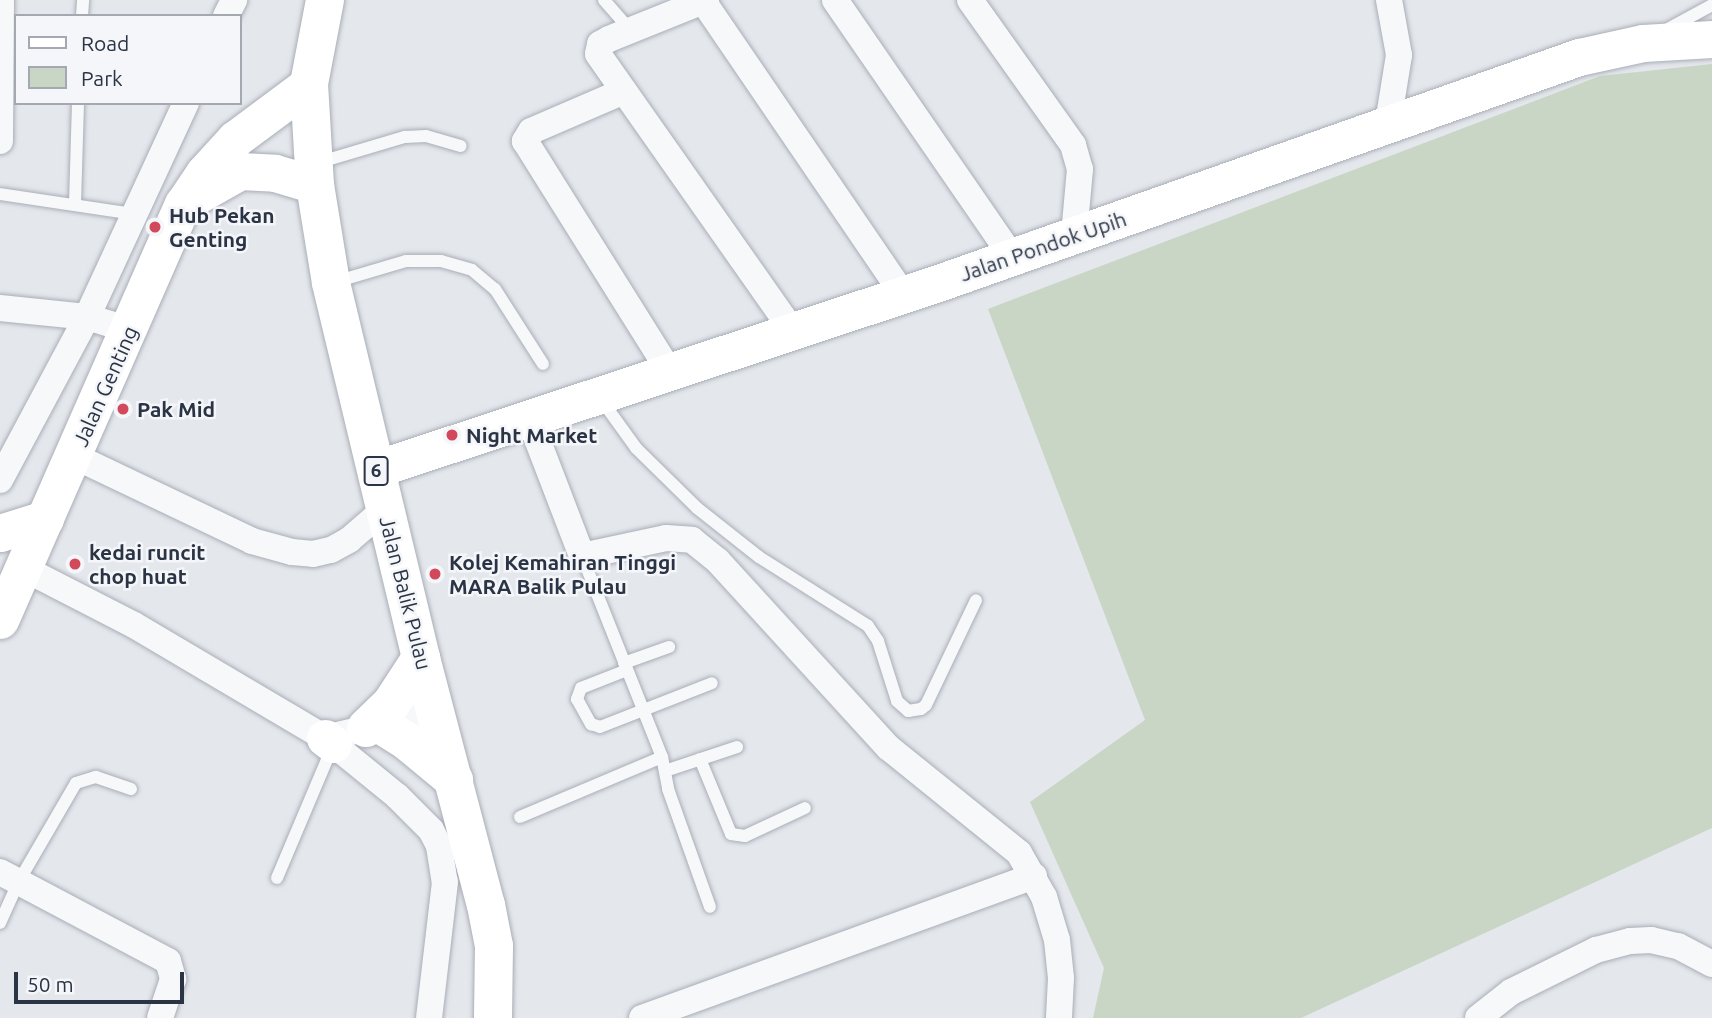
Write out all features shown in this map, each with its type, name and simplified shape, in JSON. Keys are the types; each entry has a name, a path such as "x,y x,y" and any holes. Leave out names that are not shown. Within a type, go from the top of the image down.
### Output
{"main road":[{"name":"Jalan Balik Pulau","path":"325,0 309,84 314,175 331,283 421,659 454,780 494,946 493,1018"},
{"name":"Jalan Pondok Upih","path":"376,468 1012,257 1579,57 1643,43 1712,39"},
{"name":"Jalan Genting","path":"0,620 12,565 45,519 183,204 227,147 309,84"},
{"path":"183,204 240,171 314,175"},
{"path":"0,533 45,519"},
{"path":"352,734 391,704 421,659"},
{"path":"352,734 408,742 454,780"}],"street":[{"path":"0,142 1,0"},
{"path":"835,0 1012,257"},
{"path":"970,0 1073,145 1080,169 1073,235"},
{"path":"1388,123 1399,55 1389,0"},
{"path":"791,330 597,50 609,38 704,1 902,293"},
{"path":"624,91 531,131 525,141 670,372"},
{"path":"1,477 87,317 185,105"},
{"path":"0,308 87,317 130,330"},
{"path":"529,418 582,556 666,538 692,540 718,561 889,748 950,799 1004,838 1019,853 1034,876 1057,940 1061,978 1059,1018"},
{"path":"74,456 252,541 292,552 313,554 331,550 349,540 385,509"},
{"path":"12,565 352,734 397,796 431,831 439,846 445,882 429,1018"},
{"path":"352,734 436,712"},
{"path":"642,1018 1034,876"},
{"path":"9,877 168,961 173,979 160,1018"},
{"path":"1478,1018 1511,992 1596,950 1630,941 1651,940 1678,947 1712,964"}],"lane":[{"path":"604,0 631,31"},
{"path":"1643,43 1712,5"},
{"path":"75,204 78,105"},
{"path":"314,175 405,136 426,136 461,146"},
{"path":"0,194 134,214"},
{"path":"331,283 406,261 441,261 472,270 495,289 543,364"},
{"path":"598,396 636,447 697,508 760,557 868,626 878,641 897,701 908,711 921,709 926,705 976,600"},
{"path":"582,556 662,757 710,907"},
{"path":"668,647 580,688 577,699 587,720 595,726 712,683"},
{"path":"277,878 352,734"},
{"path":"665,771 737,747"},
{"path":"520,817 662,757"},
{"path":"699,759 732,834 745,836 805,808"},
{"path":"0,923 9,877 76,783 96,777 131,789"}],"green space":[{"path":"1712,64 1712,828 1301,1018 1093,1018 1104,968 1030,802 1145,720 988,309 1600,76"}],"place":[{"name":"Hub Pekan Genting","path":"155,227"},
{"name":"Pak Mid","path":"123,409"},
{"name":"Night Market","path":"452,435"},
{"name":"kedai runcit chop huat","path":"75,564"},
{"name":"Kolej Kemahiran Tinggi MARA Balik Pulau","path":"435,574"}]}
